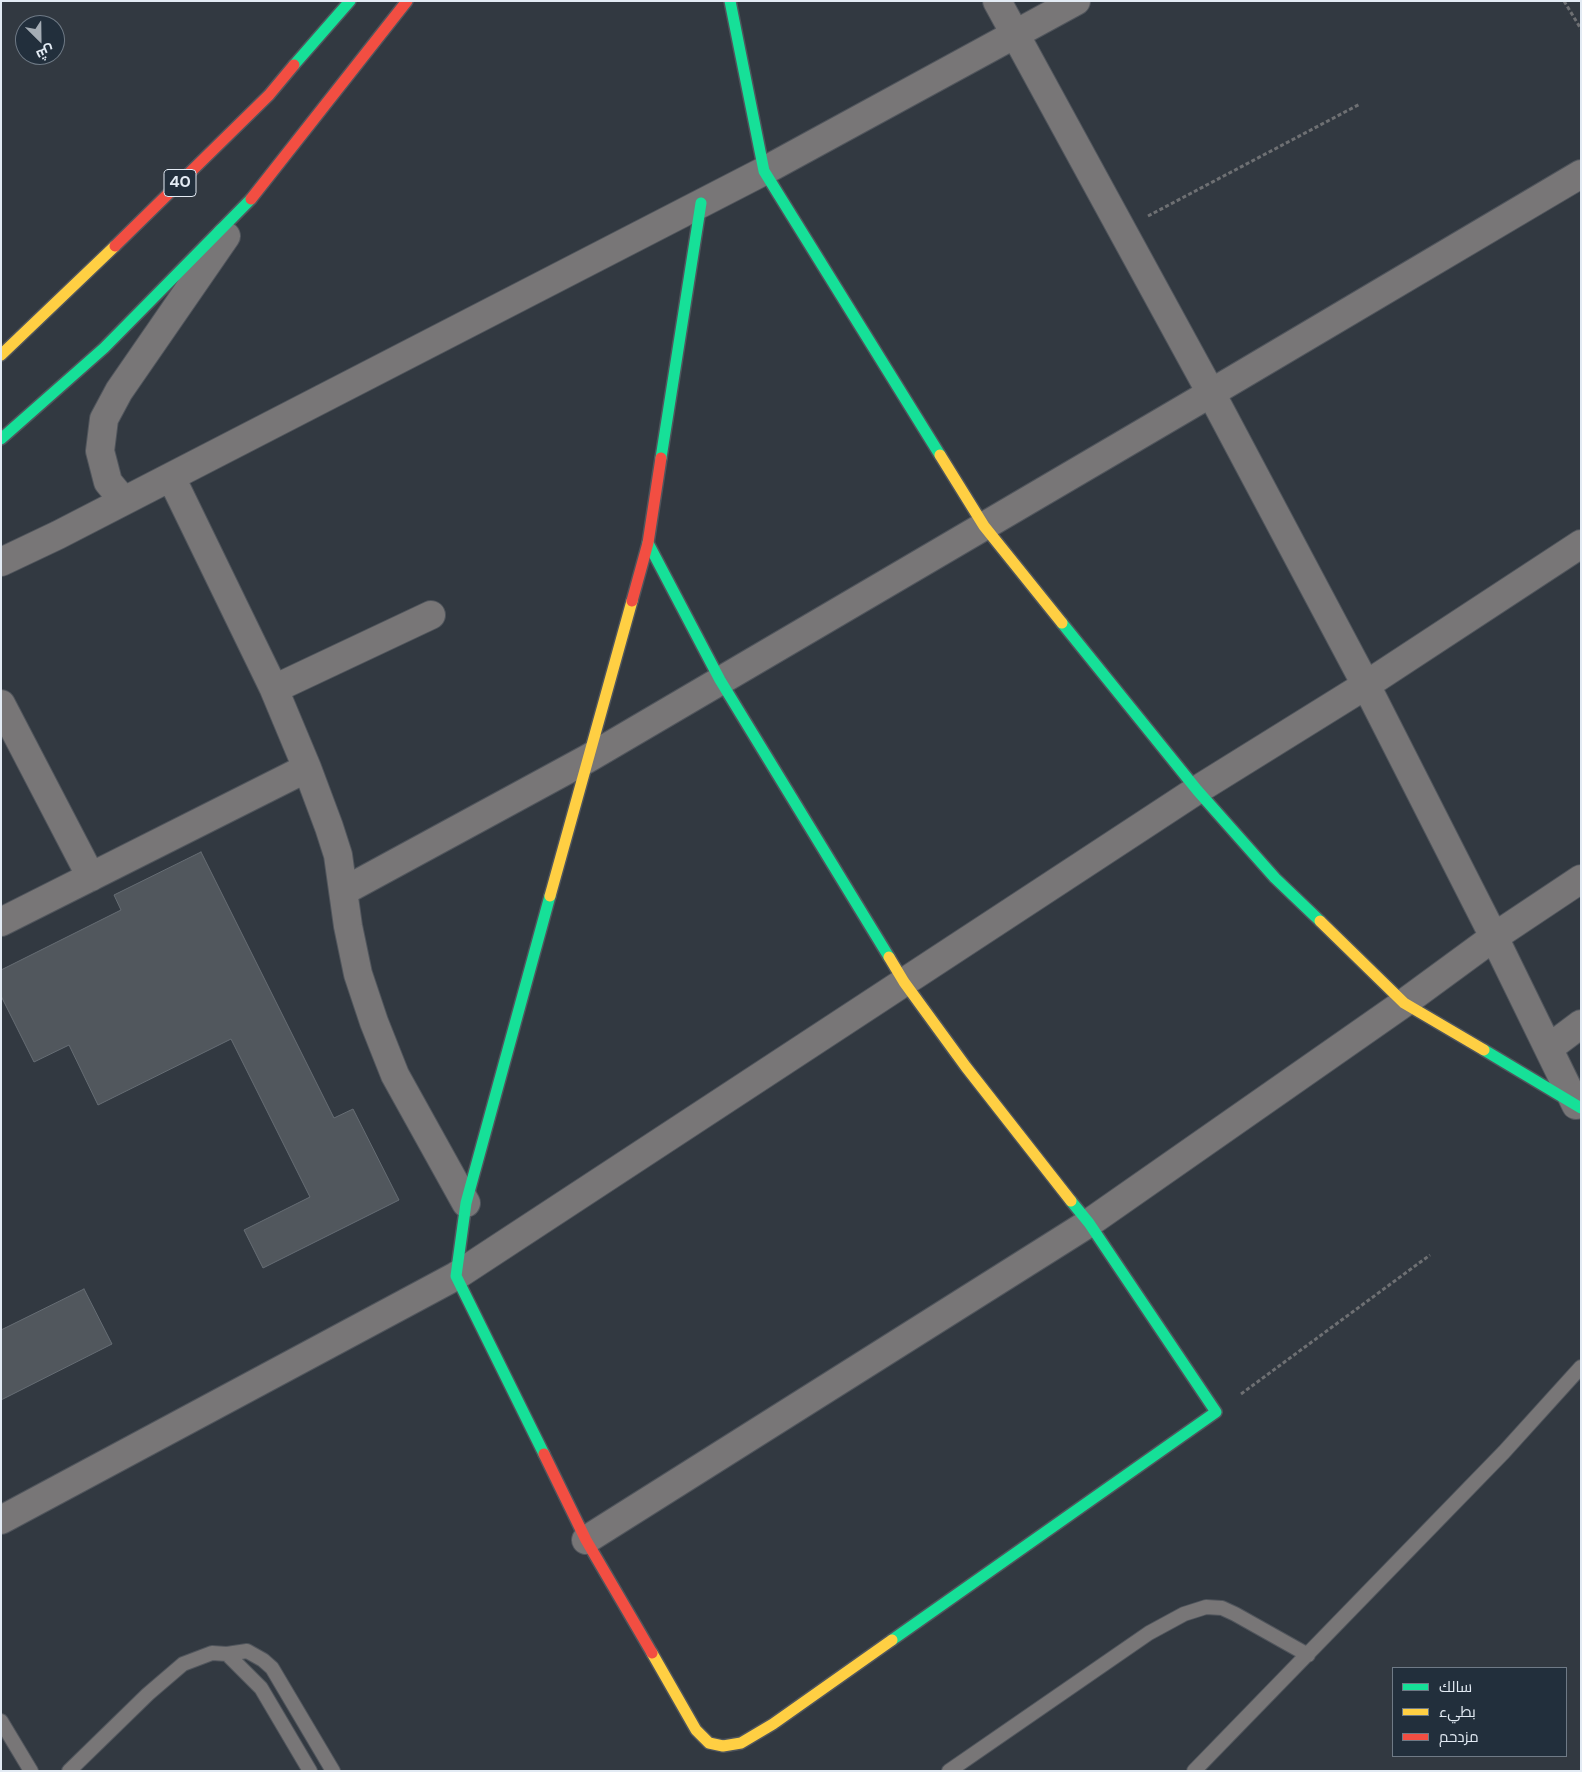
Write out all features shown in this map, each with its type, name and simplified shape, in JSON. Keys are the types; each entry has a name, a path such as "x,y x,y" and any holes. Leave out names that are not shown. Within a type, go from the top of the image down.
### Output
{"main road":[{"name":"40","path":"1,355 84,277 269,95 350,1"},
{"path":"1,439 104,348 246,206 407,1"},
{"path":"730,1 764,171 984,526 1196,790 1275,878 1404,1003 1578,1106"},
{"path":"648,543 720,680 904,982 966,1067 1088,1223 1216,1412 773,1724 741,1743 723,1746 709,1743 696,1730 586,1540 456,1276 466,1203 587,758 648,543 701,203"}],"street":[{"path":"997,1 1211,393 1366,685 1578,1106"},
{"path":"1,562 58,535 764,171 1076,1"},
{"path":"344,891 587,758 1581,174"},
{"path":"123,500 108,482 100,451 104,420 119,391 246,206"},
{"path":"171,477 274,689 308,768 335,846 358,974 395,1075 466,1203"},
{"path":"1,1520 456,1276 1196,790 1366,685 1581,544"},
{"path":"274,689 431,615"},
{"path":"1,704 91,877"},
{"path":"1,922 308,768"},
{"path":"586,1540 1088,1223 1404,1003 1494,936 1581,879"},
{"path":"1549,1048 1581,1024"}],"lane":[{"path":"1194,1771 1504,1452 1581,1367"},
{"path":"949,1771 1149,1633 1184,1614 1206,1607 1222,1608 1308,1655"},
{"path":"69,1771 148,1694 183,1664 212,1653 227,1654 247,1651 263,1660 272,1668 333,1771"},
{"path":"227,1654 261,1688 310,1771"},
{"path":"1,1721 32,1771"}],"path":[{"path":"1564,1 1581,29"},
{"path":"1121,230 1360,104"},
{"path":"1216,1412 1430,1255"}],"building":[{"path":"201,852 334,1118 353,1109 399,1200 263,1268 244,1230 310,1197 231,1039 98,1105 69,1045 34,1062 1,996 1,970 121,910 114,895"},
{"path":"84,1289 112,1344 1,1400 1,1330"}],"traffic: fast":[{"path":"294,65 350,1"},
{"path":"730,1 764,171 940,455"},
{"path":"1,439 104,348 251,199"},
{"path":"661,458 701,203"},
{"path":"648,543 720,680 889,957"},
{"path":"1062,623 1197,790 1275,878 1320,921"},
{"path":"544,1454 456,1276 466,1203 550,896"},
{"path":"1484,1050 1581,1108"},
{"path":"892,1640 1216,1412 1089,1223 1071,1201"}],"traffic: slow":[{"path":"1,355 115,246"},
{"path":"940,455 984,526 1062,623"},
{"path":"550,896 632,601"},
{"path":"1320,921 1404,1003 1484,1050"},
{"path":"889,957 904,982 966,1067 1071,1201"},
{"path":"652,1653 696,1730 709,1743 723,1746 741,1743 773,1724 892,1640"}],"traffic: jam":[{"path":"251,199 407,1"},
{"path":"115,246 269,95 294,65"},
{"path":"632,601 648,543 661,458"},
{"path":"544,1454 586,1540 652,1653"}]}
